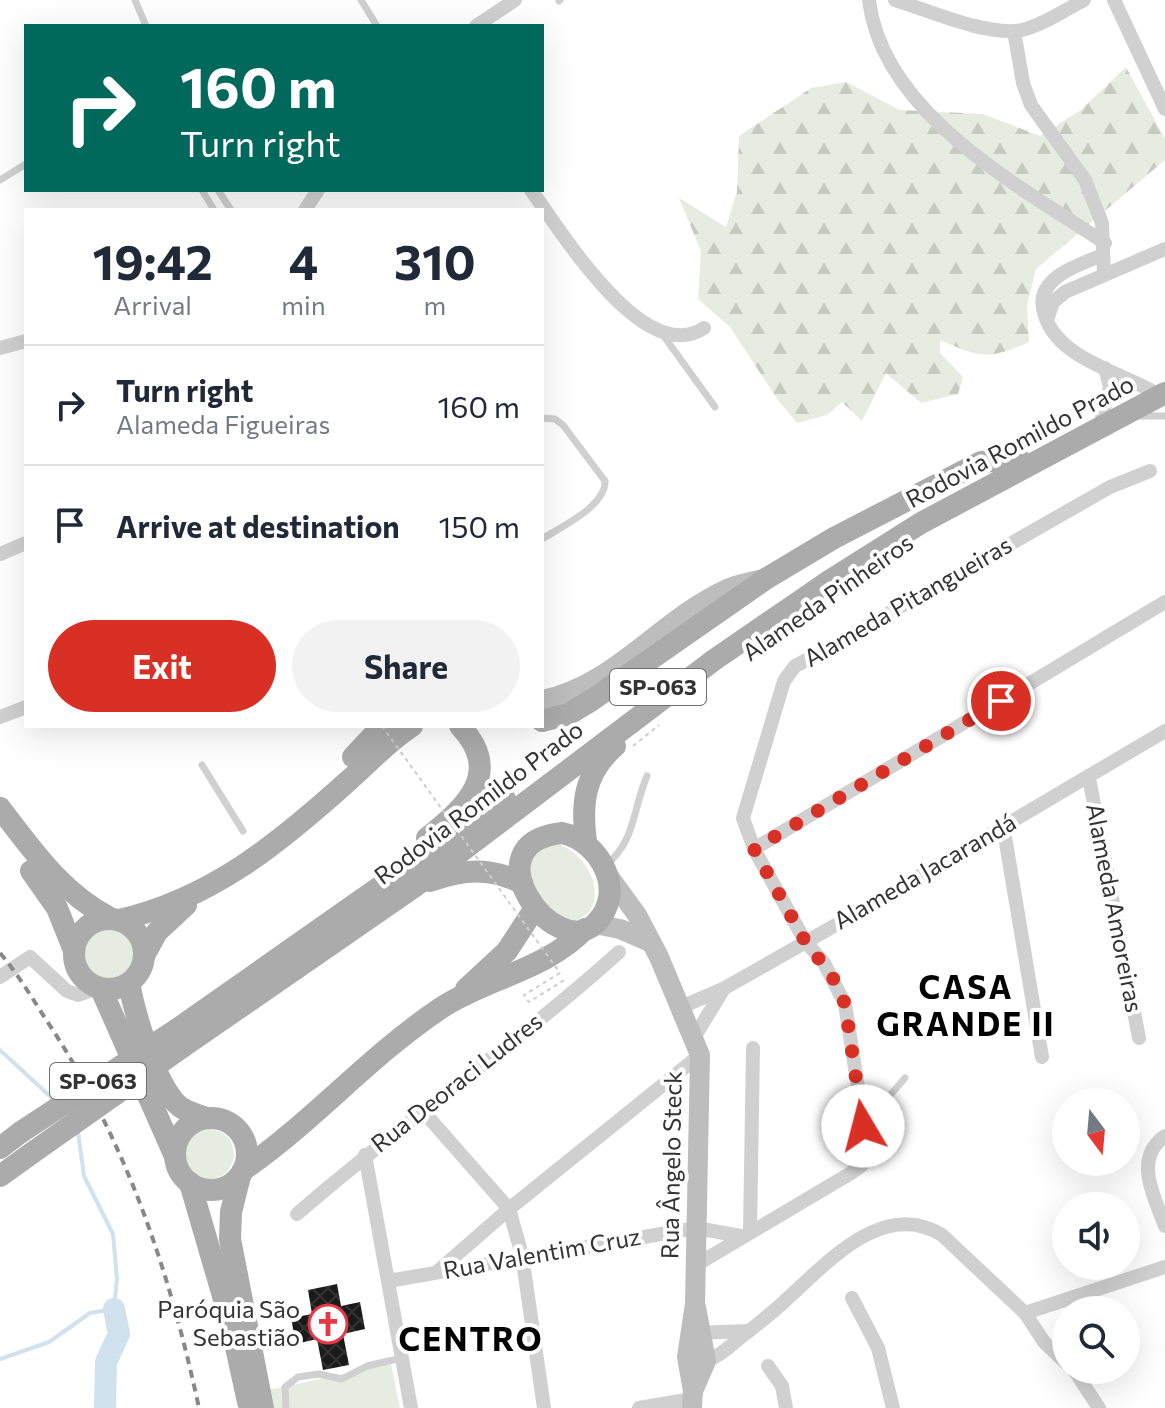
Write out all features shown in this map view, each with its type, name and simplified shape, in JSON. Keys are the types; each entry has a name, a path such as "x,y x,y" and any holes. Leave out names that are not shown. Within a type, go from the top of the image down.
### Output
{"main road":[{"name":"Rodovia Romildo Prado","path":"408,879 822,569 913,513 1102,415 1161,390"},
{"name":"Rodovia Romildo Prado","path":"0,1176 178,1039 714,660 921,523 1161,390"},
{"path":"544,720 569,714 767,578 956,473 981,462 1019,459"},
{"path":"544,699 577,691 689,611 728,588 767,578"},
{"path":"650,942 620,929 590,926 561,929 535,908 522,883 519,858 536,839 562,833 586,842 583,800 597,765 714,660"},
{"path":"306,818 335,777 380,728"},
{"path":"73,948 86,926 169,907 201,891 279,841 381,748 409,728"},
{"path":"462,728 472,738 477,752 478,783 460,810 410,852 408,879 495,870 522,883"},
{"path":"0,808 59,883 85,905 137,933 145,954"},
{"path":"0,832 57,908 73,948 78,973 100,988 174,1154 178,1170 190,1183 230,1320 249,1408"},
{"name":"Rua Ângelo Steck","path":"586,842 631,905 697,1046 696,1359 692,1399"},
{"path":"453,1000 525,969 563,948 590,926 608,901 606,870"},
{"path":"100,988 129,983 143,965 145,954 157,932 201,891"},
{"path":"190,1183 216,1190 242,1173 372,1058 453,1000 507,951 535,908"},
{"path":"129,983 144,1037 172,1099 191,1113 224,1120 238,1130 262,1135 295,1129"},
{"name":"Rodovia Romildo Prado","path":"9,1140 178,1039"},
{"path":"174,1154 184,1130 207,1118"},
{"path":"238,1130 247,1149 231,1212 230,1239 263,1408"}],"street":[{"path":"479,24 515,0"},
{"path":"869,0 871,23 899,79 949,131 992,169 1104,249"},
{"path":"895,0 968,23 1014,31 1026,29 1084,0"},
{"path":"1114,0 1165,109"},
{"path":"1014,31 1023,83 1031,105 1085,180 1102,223 1104,274"},
{"path":"533,192 611,295 663,335 694,335 704,328"},
{"path":"1104,249 1061,274 1047,287 1041,303 1046,324 1058,340 1105,368 1161,390"},
{"path":"1046,324 1053,302 1065,292 1165,249"},
{"path":"0,348 24,342"},
{"path":"1102,415 1110,387 1105,368"},
{"name":"Alameda Pitangueiras","path":"754,849 743,818 747,797 784,681 795,666 1110,487 1150,471"},
{"path":"0,554 24,544"},
{"path":"696,1265 862,1165 868,1151 845,1004 824,963 805,941 754,849 1165,602"},
{"path":"0,717 24,708"},
{"name":"Alameda Jacarandá","path":"681,1007 723,989 1165,731"},
{"name":"Alameda Amoreiras","path":"1089,778 1139,1038"},
{"path":"1003,825 1042,1057"},
{"name":"Rua Deoraci Ludres","path":"297,1214 365,1155 579,988 619,952"},
{"path":"0,977 30,957 67,991 78,995 100,988"},
{"path":"436,1273 697,1046 723,989"},
{"path":"746,1234 753,1048"},
{"path":"422,1110 509,1209 522,1255 544,1408"},
{"path":"1165,1136 1151,1147 1147,1158 1149,1180 1165,1226"},
{"path":"365,1155 411,1408"},
{"path":"696,1359 749,1330 845,1245 883,1229 906,1224 927,1225 942,1235 1025,1313 1052,1350"},
{"path":"696,1228 746,1234"},
{"name":"Rua Valentim Cruz","path":"388,1281 522,1255 696,1228"},
{"path":"1025,1313 1165,1267"},
{"path":"852,1298 878,1348 893,1408"},
{"path":"696,1333 749,1330"},
{"path":"768,1366 782,1386 786,1408"},
{"path":"1083,1384 1099,1408"},
{"path":"639,1408 692,1399"}],"lane":[{"path":"135,0 145,24"},
{"path":"361,0 376,24"},
{"path":"0,180 24,165"},
{"path":"663,335 715,407"},
{"path":"1056,448 1077,445 1144,415 1165,416"},
{"path":"544,418 555,419 563,425 605,481 605,490 598,499 544,538"},
{"path":"202,765 243,831"},
{"path":"606,870 628,840 647,776"},
{"path":"863,1126 905,1078"},
{"path":"286,1408 285,1387 292,1379 310,1374 342,1379 367,1366 439,1345"}],"path":[{"path":"630,749 664,721"},
{"path":"383,728 560,973 524,995 529,1002 569,977"}],"green space":[{"path":"1126,67 1165,139 1165,160 1036,269 1027,306 1029,342 1004,352 984,354 940,340 940,353 963,377 958,394 921,403 886,373 862,421 842,402 827,415 797,423 778,400 730,327 698,299 701,251 679,198 726,227 737,192 739,136 811,88 846,82 900,110 983,114 1040,136 1081,110"},
{"path":"557,844 580,858 593,882 595,895 592,906 584,916 571,922 541,907 527,865 538,849"},
{"path":"108,928 127,936 135,955 127,974 108,982 89,974 81,955 89,936"},
{"path":"209,1129 227,1136 234,1154 227,1172 209,1179 191,1172 184,1154 191,1136"},
{"path":"391,1364 400,1408 270,1408 268,1390"}],"building":[{"name":"Paróquia São Sebastião","path":"337,1284 341,1306 360,1302 365,1329 343,1334 349,1365 323,1370 317,1339 296,1344 291,1318 312,1314 308,1290"}],"waterway":[{"path":"0,1050 54,1100"},
{"path":"0,1359 49,1342 90,1313 114,1309 117,1279 113,1234 84,1176 78,1132"},
{"path":"105,1408 106,1362 119,1334 114,1309"}],"railway":[{"path":"0,953 73,1063 121,1157 174,1305 199,1408"}],"place":[{"name":"Paróquia São Sebastião","path":"328,1324"}],"district":[{"name":"CASA GRANDE II","path":"966,1006"},
{"name":"CENTRO","path":"471,1340"}],"route":[{"path":"863,1126 845,1004 832,976 805,941 754,849 1001,701"}]}
